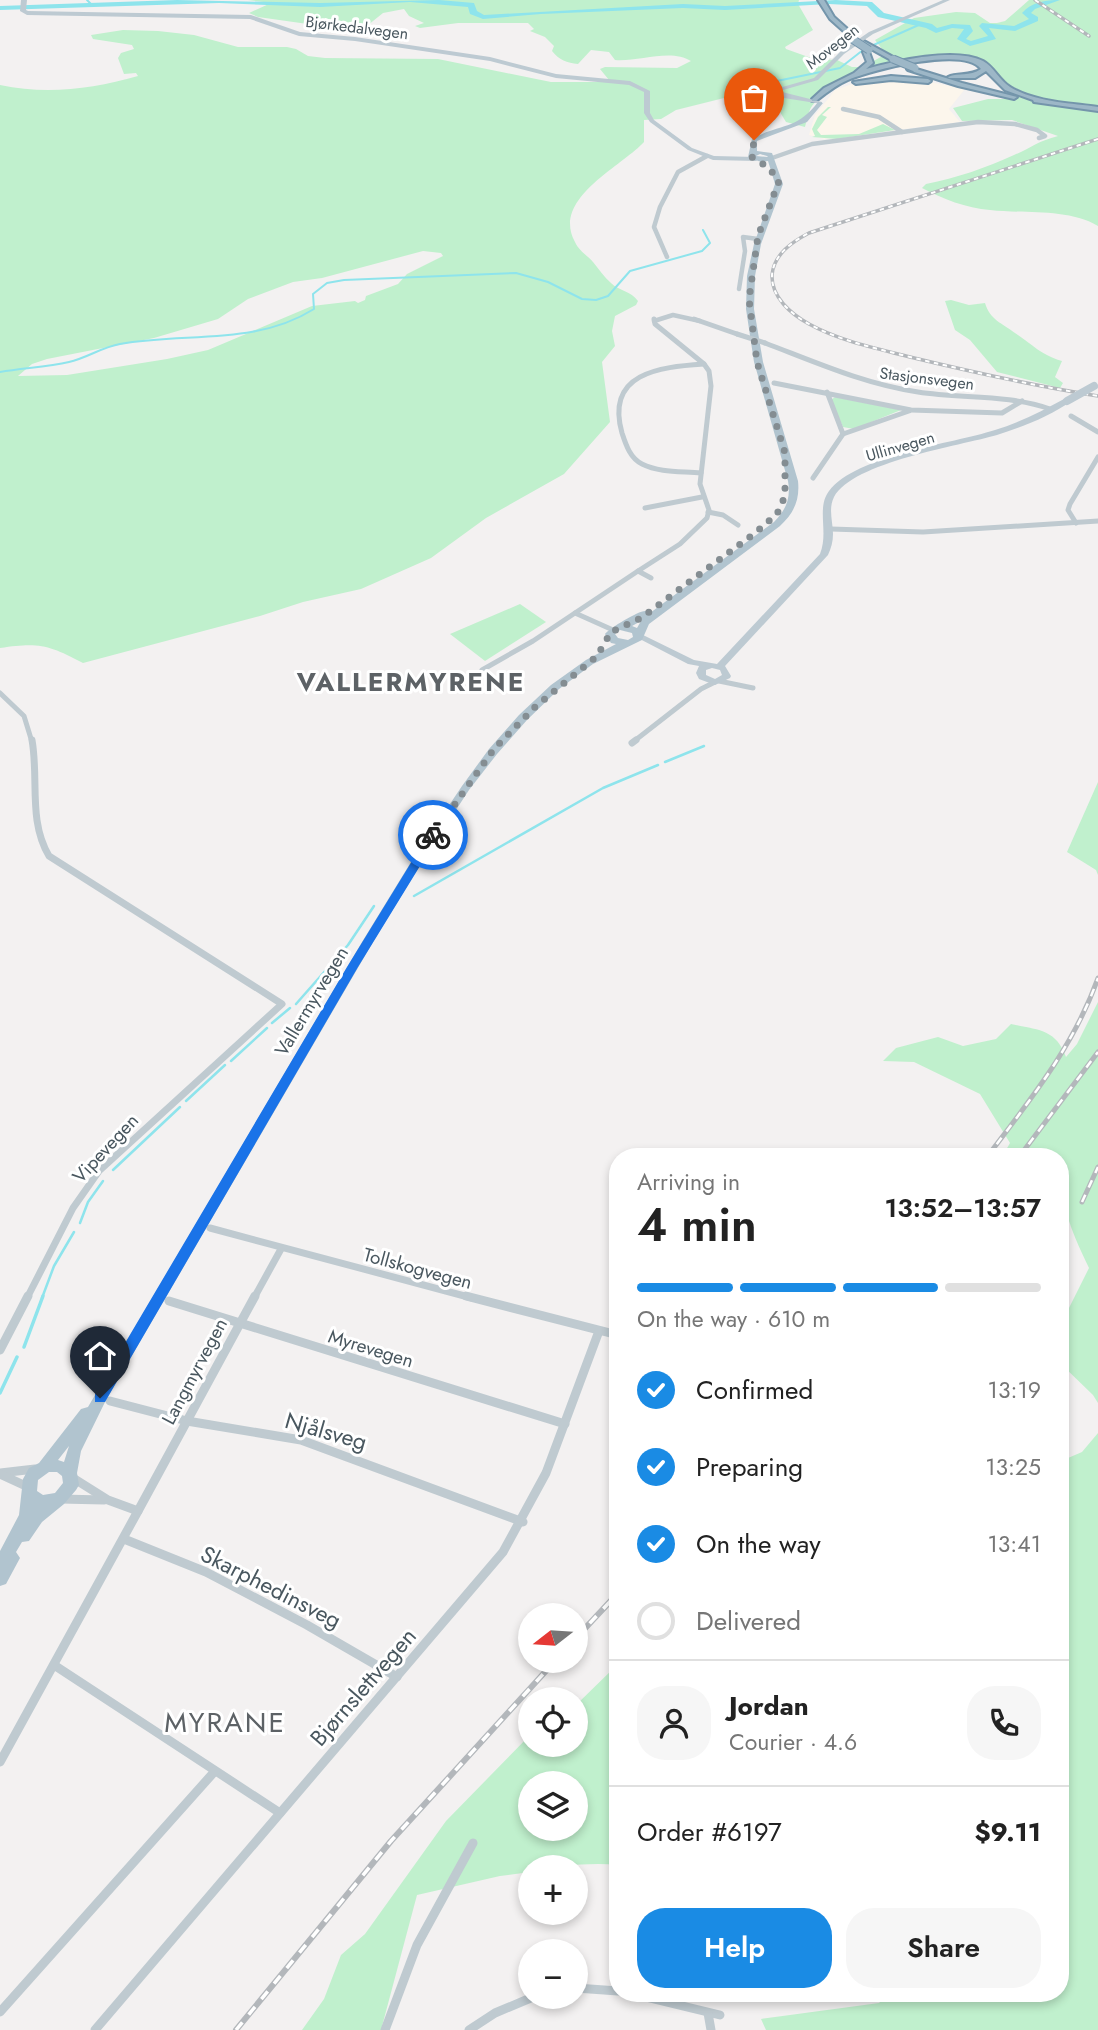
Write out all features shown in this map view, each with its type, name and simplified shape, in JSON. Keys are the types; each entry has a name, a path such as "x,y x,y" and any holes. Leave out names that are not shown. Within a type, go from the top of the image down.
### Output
{"highway":[{"path":"819,0 825,11 848,35 891,62 983,89 1098,108"},
{"path":"815,102 822,92 869,65 869,50"},
{"path":"842,81 891,62 944,58 980,62 989,67 1005,87 1043,100"},
{"path":"827,95 846,81 891,62"},
{"path":"915,69 944,76 969,77 983,73 984,67 980,62"},
{"path":"915,69 971,88"},
{"path":"815,102 851,83 883,79 921,80 1032,100 1098,108"}],"main road":[{"name":"Movegen","path":"815,102 779,93 781,89 819,77 842,54 876,30 947,0"},
{"name":"Bjørkedalvegen","path":"24,1 23,11 251,17 304,35 365,40 490,59 552,75 630,83 646,89 647,113 652,121 690,149 707,156"},
{"path":"778,176 755,157 753,142 767,132 808,120 815,102"},
{"path":"757,139 758,145 769,156 779,184 758,239 749,287 751,326 761,376 785,453 785,496 780,516"},
{"path":"707,156 720,159 769,156"},
{"name":"Ullinvegen","path":"720,666 766,614 818,563 829,546 831,529 825,511 838,486 880,464 999,432 1096,385"},
{"name":"Vallermyrvegen","path":"70,1475 74,1451 353,967 470,780 522,719 597,656 615,631 641,618 780,516"},
{"name":"Vallermyrvegen","path":"597,656 633,639 645,622 780,516"},
{"path":"633,639 633,629 615,631 615,641 633,639 691,662 720,666 728,674 717,681 633,639"},
{"path":"701,675 708,666"},
{"name":"Vallermyrvegen","path":"42,1468 105,1399"},
{"path":"0,1565 23,1524 29,1479 42,1468 58,1466 70,1475 69,1489 30,1526 0,1579"},
{"path":"29,1491 41,1502 57,1500"}],"street":[{"path":"843,109 878,117 902,132"},
{"path":"769,156 812,144 996,121 1037,130 1045,136 1039,138"},
{"path":"667,257 665,246 655,231 655,219 675,175 707,156"},
{"path":"739,289 745,251 743,237 758,239"},
{"name":"Stasjonsvegen","path":"704,364 655,324 653,319 678,315 883,386 932,394 1022,401 1050,409"},
{"path":"482,670 507,658 638,571 705,521 709,512 702,496 701,473 711,378 704,364 645,373 626,386 616,409 626,446 636,460 653,468 701,473"},
{"path":"774,383 911,410 997,414 1008,412 1022,401"},
{"path":"827,392 844,434"},
{"path":"813,478 844,434 911,410"},
{"path":"1071,416 1098,432"},
{"path":"1076,523 1068,510 1098,457"},
{"path":"1090,472 1098,474"},
{"path":"645,508 702,496"},
{"path":"709,512 723,515 738,525"},
{"path":"831,529 923,532 1098,521"},
{"path":"638,571 651,578"},
{"path":"575,613 615,631"},
{"path":"632,743 693,695 717,681 751,687 728,674"},
{"path":"693,695 701,675"},
{"name":"Vipevegen","path":"0,693 24,717 33,755 38,829 43,850 282,1004 99,1171 74,1208 0,1350"},
{"name":"Tollskogvegen","path":"210,1228 281,1249 609,1333"},
{"name":"Langmyrvegen","path":"0,1762 281,1249"},
{"name":"Myrevegen","path":"169,1301 565,1424"},
{"name":"Bjørnslettvegen","path":"95,2030 503,1552 523,1522 565,1424 599,1331"},
{"name":"Njålsveg","path":"105,1399 187,1421 301,1440 523,1522"},
{"path":"0,1474 42,1468"},
{"path":"0,1474 29,1491"},
{"path":"70,1475 108,1500 138,1511"},
{"path":"57,1500 108,1500"},
{"name":"Skarphedinsveg","path":"124,1538 206,1572 397,1676"},
{"path":"54,1665 279,1813"},
{"path":"0,2012 215,1771"},
{"path":"385,2030 417,1945 473,1843"},
{"path":"588,1989 609,1990"},
{"path":"672,2002 720,2015"},
{"path":"468,2030 495,2013 518,2003"},
{"path":"708,2013 711,2030"}],"shaded area":[{"path":"920,80 965,89 949,109 960,122 824,139 809,135 815,115 835,90 861,81"}],"green space":[{"path":"248,0 799,0 798,4 813,30 785,47 786,49 814,59 837,60 852,67 863,67 886,54 875,40 914,18 956,12 975,13 990,23 997,23 1005,21 1029,0 1098,0 1098,226 1073,216 981,209 946,199 922,188 926,184 982,168 1058,136 1012,120 962,121 953,108 988,99 1013,99 1023,92 977,58 937,55 889,64 865,72 825,94 812,106 805,127 786,122 780,112 755,100 732,96 676,110 661,119 644,120 644,142 592,185 572,212 570,226 579,248 611,283 638,301 636,305 615,316 612,331 615,346 602,362 610,422 564,474 486,518 431,558 361,589 303,602 83,663 43,646 0,648 0,85 35,90 69,89 138,76 136,73 124,74 118,58 121,53 134,49 132,45 93,39 91,35 123,30 194,35 238,47 287,47 308,56 325,58 438,59 551,82 604,82 609,80 600,69 605,67 677,68 691,61 683,57 664,55 615,60 609,52 591,50 578,64 574,64 557,57 552,51 554,46 545,37 530,31 534,29 528,23 458,23 420,28 415,26 424,23 409,16 404,9 383,13 368,25 336,28 258,17 249,13 271,3","holes":["423,251 441,253 443,256 407,274 398,284 366,296 365,300 358,303 355,301 312,306 208,350 67,375 18,376 32,364 47,359 154,338 218,319 248,299 293,282 322,278"]},
{"path":"831,107 822,115 827,117 817,130 821,135 859,134 883,124 895,130 837,139 812,137 815,136 812,129 818,117"},
{"path":"945,301 969,305 985,303 997,321 1042,352 1062,361 1055,377 1063,383 1060,388 997,372 970,340 955,330"},
{"path":"835,397 901,410 854,429 843,427 831,400"},
{"path":"520,604 546,622 485,661 450,634"},
{"path":"1098,782 1098,875 1096,870 1067,852"},
{"path":"1098,1002 1098,1403 1069,1372 1069,1308 1089,1268 1069,1220 1069,1148 1007,1148 1010,1143 980,1094 914,1062 883,1061 896,1048 938,1037 963,1046 996,1039 1011,1024 1045,1032 1057,1041 1066,1057 1077,1044"},
{"path":"1098,1433 1098,2030 766,2030 761,2019 880,2002 1069,2002 1069,1458 1082,1452"},
{"path":"609,1673 609,1865 588,1864 588,1855 518,1855 518,1874 417,1895 381,2030 302,2030 324,1999 341,1955 365,1934 446,1821 518,1747 518,1757 588,1757 588,1693"}],"waterway":[{"path":"87,0 92,5"},
{"path":"0,8 219,1 320,5 410,0 471,5 473,12 483,17 541,12 683,6 725,8 829,2 869,4 881,15 929,26 936,31 952,26 967,27 969,31 961,39 970,44 993,37 983,26 1015,29 1035,19 1026,13 1032,7 1056,0"},
{"path":"869,47 921,24"},
{"path":"749,97 772,82 840,68 863,50"},
{"path":"0,372 69,362 120,344 220,336 268,328 291,321 314,309 313,294 327,283 344,280 516,273 548,282 582,299 596,300 608,296 630,271 702,251 710,243 703,230"},
{"path":"665,762 704,746"},
{"path":"414,896 603,788 658,765"},
{"path":"296,1004 348,945 374,906"},
{"path":"272,1023 290,1008"},
{"path":"231,1061 267,1028"},
{"path":"186,1101 225,1065"},
{"path":"113,1170 180,1107"},
{"path":"80,1223 88,1202 103,1181"},
{"path":"42,1298 54,1266 74,1232"},
{"path":"24,1347 43,1296"},
{"path":"0,1393 17,1357"}],"railway":[{"path":"1035,0 1089,36"},
{"path":"1098,139 809,233 780,255 772,275 775,291 789,310 809,324 833,335 957,368 1098,396"},
{"path":"994,1148 1064,1049 1077,1027 1098,978"},
{"path":"1026,1148 1098,1052"},
{"path":"1082,1202 1098,1167"},
{"path":"588,1625 609,1603"},
{"path":"236,2030 391,1841 544,1673"}],"way so far":[{"path":"433,835 494,749 535,707 597,656 615,628 641,618 773,519 784,502 785,453 757,362 749,299 758,236 779,181 778,176 769,168 752,157 754,140"}],"district":[{"name":"VALLERMYRENE","path":"411,682"},
{"name":"MYRANE","path":"225,1722"}],"route":[{"path":"100,1398 433,835"}]}
